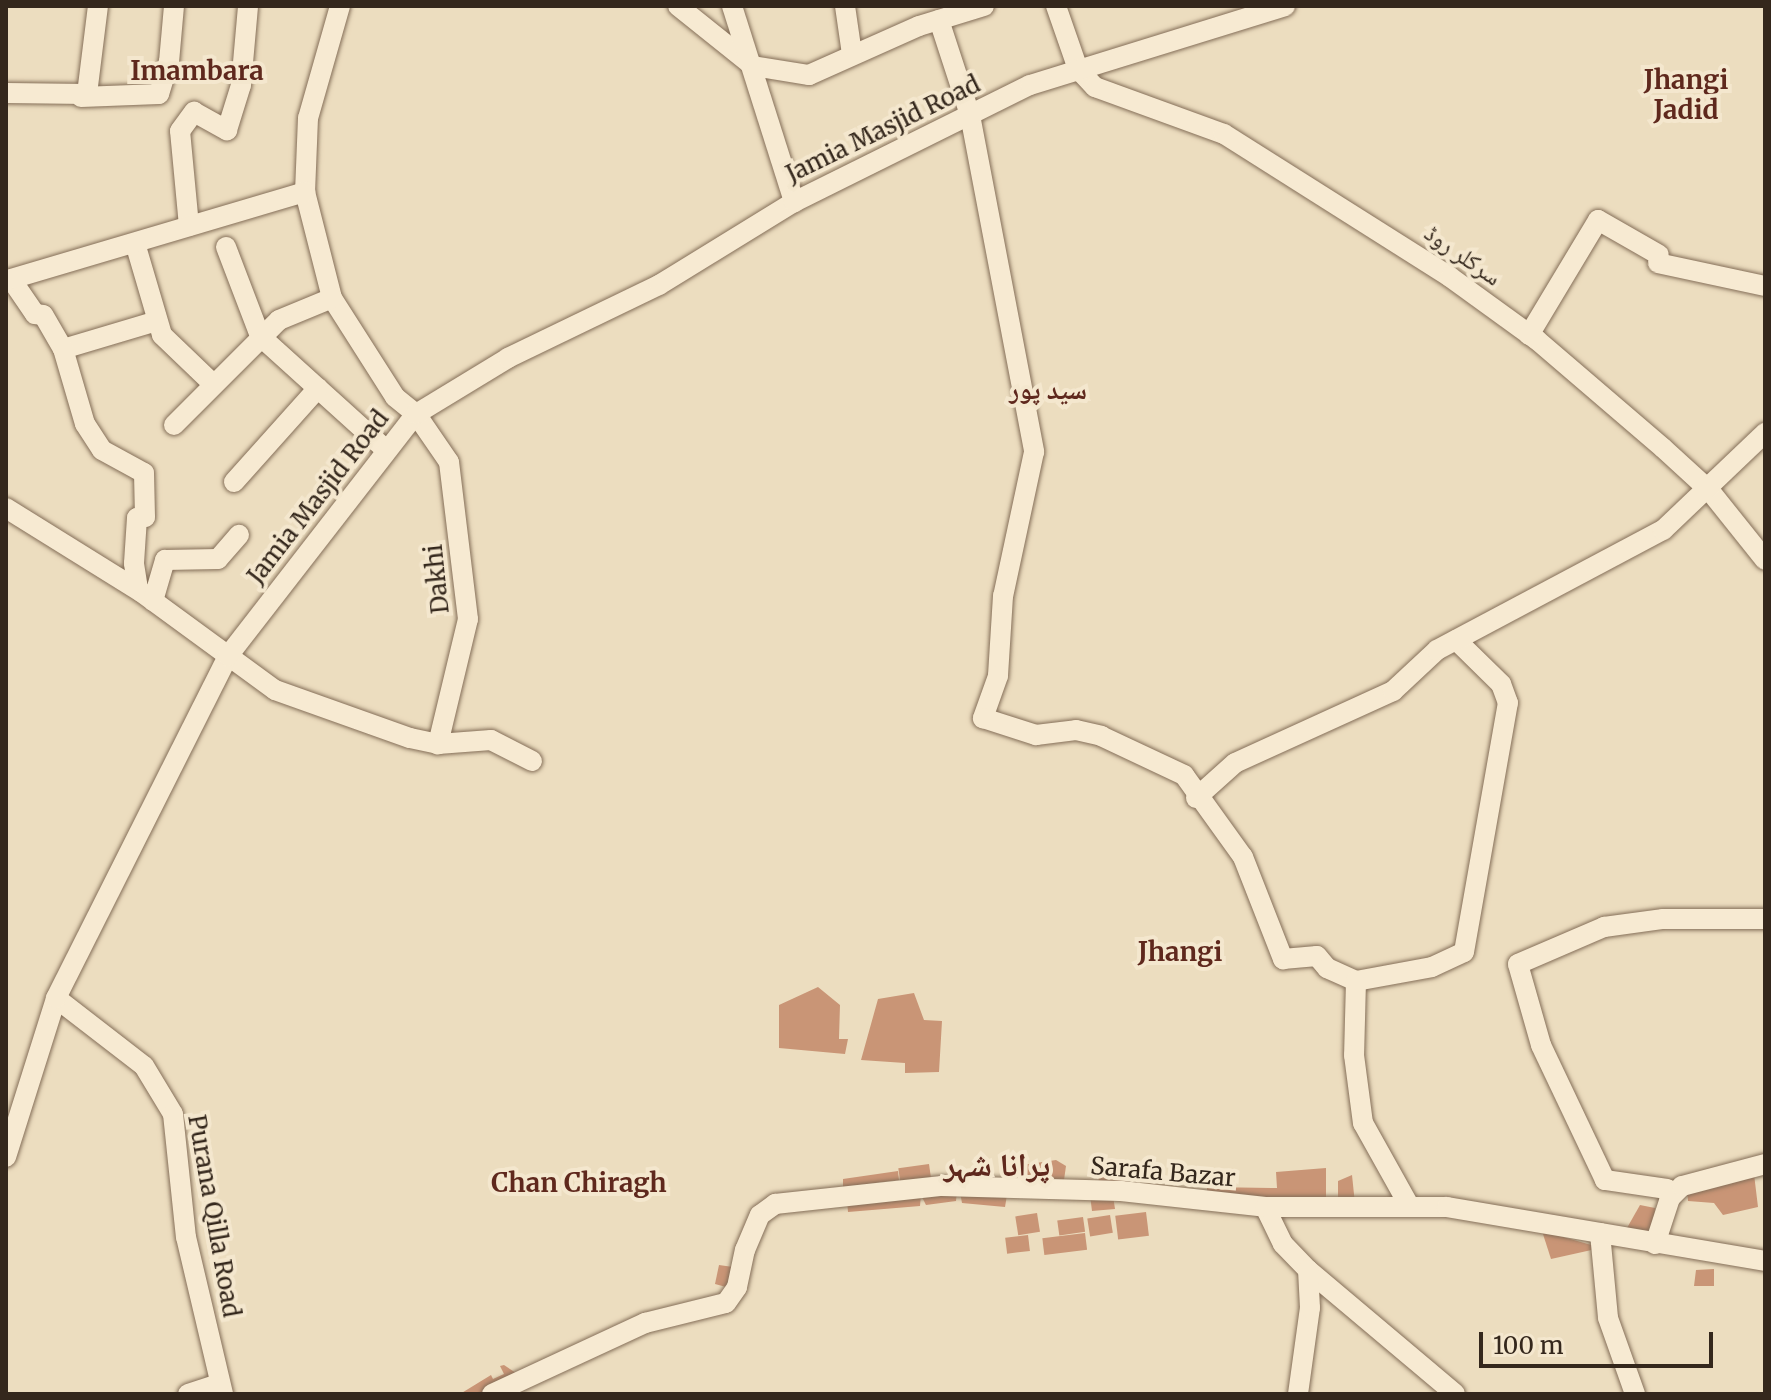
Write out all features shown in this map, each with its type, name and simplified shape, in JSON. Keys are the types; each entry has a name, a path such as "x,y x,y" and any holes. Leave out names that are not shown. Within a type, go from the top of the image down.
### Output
{"street":[{"path":"81,97 87,94 98,6"},
{"path":"6,93 81,97 159,94 169,62 174,6"},
{"path":"189,226 180,131 194,112 227,130 241,85 248,6"},
{"name":"Dakhi","path":"340,6 308,118 305,192 332,298 395,397 416,414 449,462 468,619 438,744"},
{"path":"678,6 753,66 809,75 856,52 984,6"},
{"path":"732,6 794,202"},
{"path":"845,6 856,52"},
{"path":"853,6 856,52"},
{"path":"1056,6 1078,69"},
{"name":"Jamia Masjid Road","path":"6,1157 56,998 228,656 416,414 508,358 659,285 794,202 1030,85 1285,6"},
{"path":"939,20 970,115 1034,452 1019,542 1003,596 998,676 983,718 1036,735 1076,730 1101,736 1184,775 1196,798 1243,857 1283,959 1323,958 1327,968 1356,981 1432,967 1464,952 1508,703 1501,684 1456,640"},
{"name":"سرکلر روڈ","path":"1078,69 1095,87 1224,134 1375,226 1529,335 1710,491 1765,560"},
{"path":"146,595 134,563 137,518 145,517 144,473 102,450 93,437 63,349 43,315 35,314 11,279 305,192"},
{"path":"1529,335 1598,220 1659,259 1765,286"},
{"path":"135,243 162,335 212,383"},
{"path":"226,247 260,336 386,450"},
{"path":"174,425 212,383 279,320 332,298"},
{"path":"63,349 157,321"},
{"path":"234,482 318,388"},
{"path":"1196,798 1235,763 1399,688 1428,656 1663,530 1710,491 1765,433"},
{"path":"6,508 146,595 275,690 361,724 438,744 491,740 532,761"},
{"path":"146,595 165,560 218,559 239,535"},
{"path":"1670,1198 1667,1189 1605,1180 1541,1045 1518,964 1604,927 1663,919 1765,919"},
{"path":"1356,981 1354,1055 1363,1123 1410,1207"},
{"name":"Purana Qilla Road","path":"56,998 144,1066 173,1114 186,1237 221,1389"},
{"path":"1655,1244 1670,1198 1682,1186 1765,1164"},
{"name":"Sarafa Bazar","path":"492,1394 645,1323 726,1303 737,1287 760,1215 775,1204 942,1186 1121,1191 1265,1207 1410,1207 1500,1213 1655,1244 1765,1261"},
{"path":"1265,1207 1283,1244 1308,1270 1455,1394"},
{"path":"1600,1233 1608,1318 1635,1394"},
{"path":"1298,1394 1310,1308 1308,1270"},
{"path":"188,1394 221,1389"}],"building":[{"path":"818,987 840,1005 839,1039 848,1039 845,1054 779,1048 779,1005"},
{"path":"914,993 924,1020 942,1021 939,1072 905,1073 905,1063 861,1060 878,999"},
{"path":"1056,1160 1066,1166 1064,1180 1013,1187 1010,1167"},
{"path":"929,1164 931,1178 900,1182 898,1168"},
{"path":"1326,1168 1326,1199 1207,1200 1207,1187 1277,1188 1276,1172"},
{"path":"898,1171 899,1180 843,1187 843,1179"},
{"path":"1099,1171 1126,1172 1126,1185 1099,1184"},
{"path":"1754,1174 1758,1207 1723,1215 1714,1203 1688,1201 1687,1190"},
{"path":"1352,1175 1355,1204 1338,1200 1338,1181"},
{"path":"957,1191 956,1201 926,1205 921,1195 920,1206 848,1212 847,1201"},
{"path":"960,1192 1007,1195 1005,1207 962,1203"},
{"path":"1090,1195 1113,1196 1115,1209 1092,1211"},
{"path":"1640,1205 1655,1208 1653,1237 1623,1235"},
{"path":"1146,1212 1149,1236 1118,1240 1115,1216"},
{"path":"1037,1213 1040,1232 1018,1235 1015,1216"},
{"path":"1110,1215 1113,1233 1090,1236 1087,1219"},
{"path":"1083,1217 1085,1232 1059,1235 1057,1221"},
{"path":"1542,1231 1595,1246 1596,1249 1551,1259"},
{"path":"1085,1233 1087,1250 1044,1255 1042,1238"},
{"path":"1028,1235 1030,1251 1007,1254 1005,1238"},
{"path":"719,1265 733,1267 726,1287 715,1284"},
{"path":"1714,1269 1714,1286 1694,1286 1696,1270"},
{"path":"504,1365 516,1373 488,1385 491,1390 482,1394 460,1394 491,1375 493,1379 504,1374 500,1366"}],"district":[{"name":"Imambara","path":"197,71"},
{"name":"Jhangi Jadid","path":"1686,95"},
{"name":"سید پور","path":"1048,390"},
{"name":"Jhangi","path":"1180,952"},
{"name":"پرانا شہر","path":"997,1165"},
{"name":"Chan Chiragh","path":"579,1183"}]}
